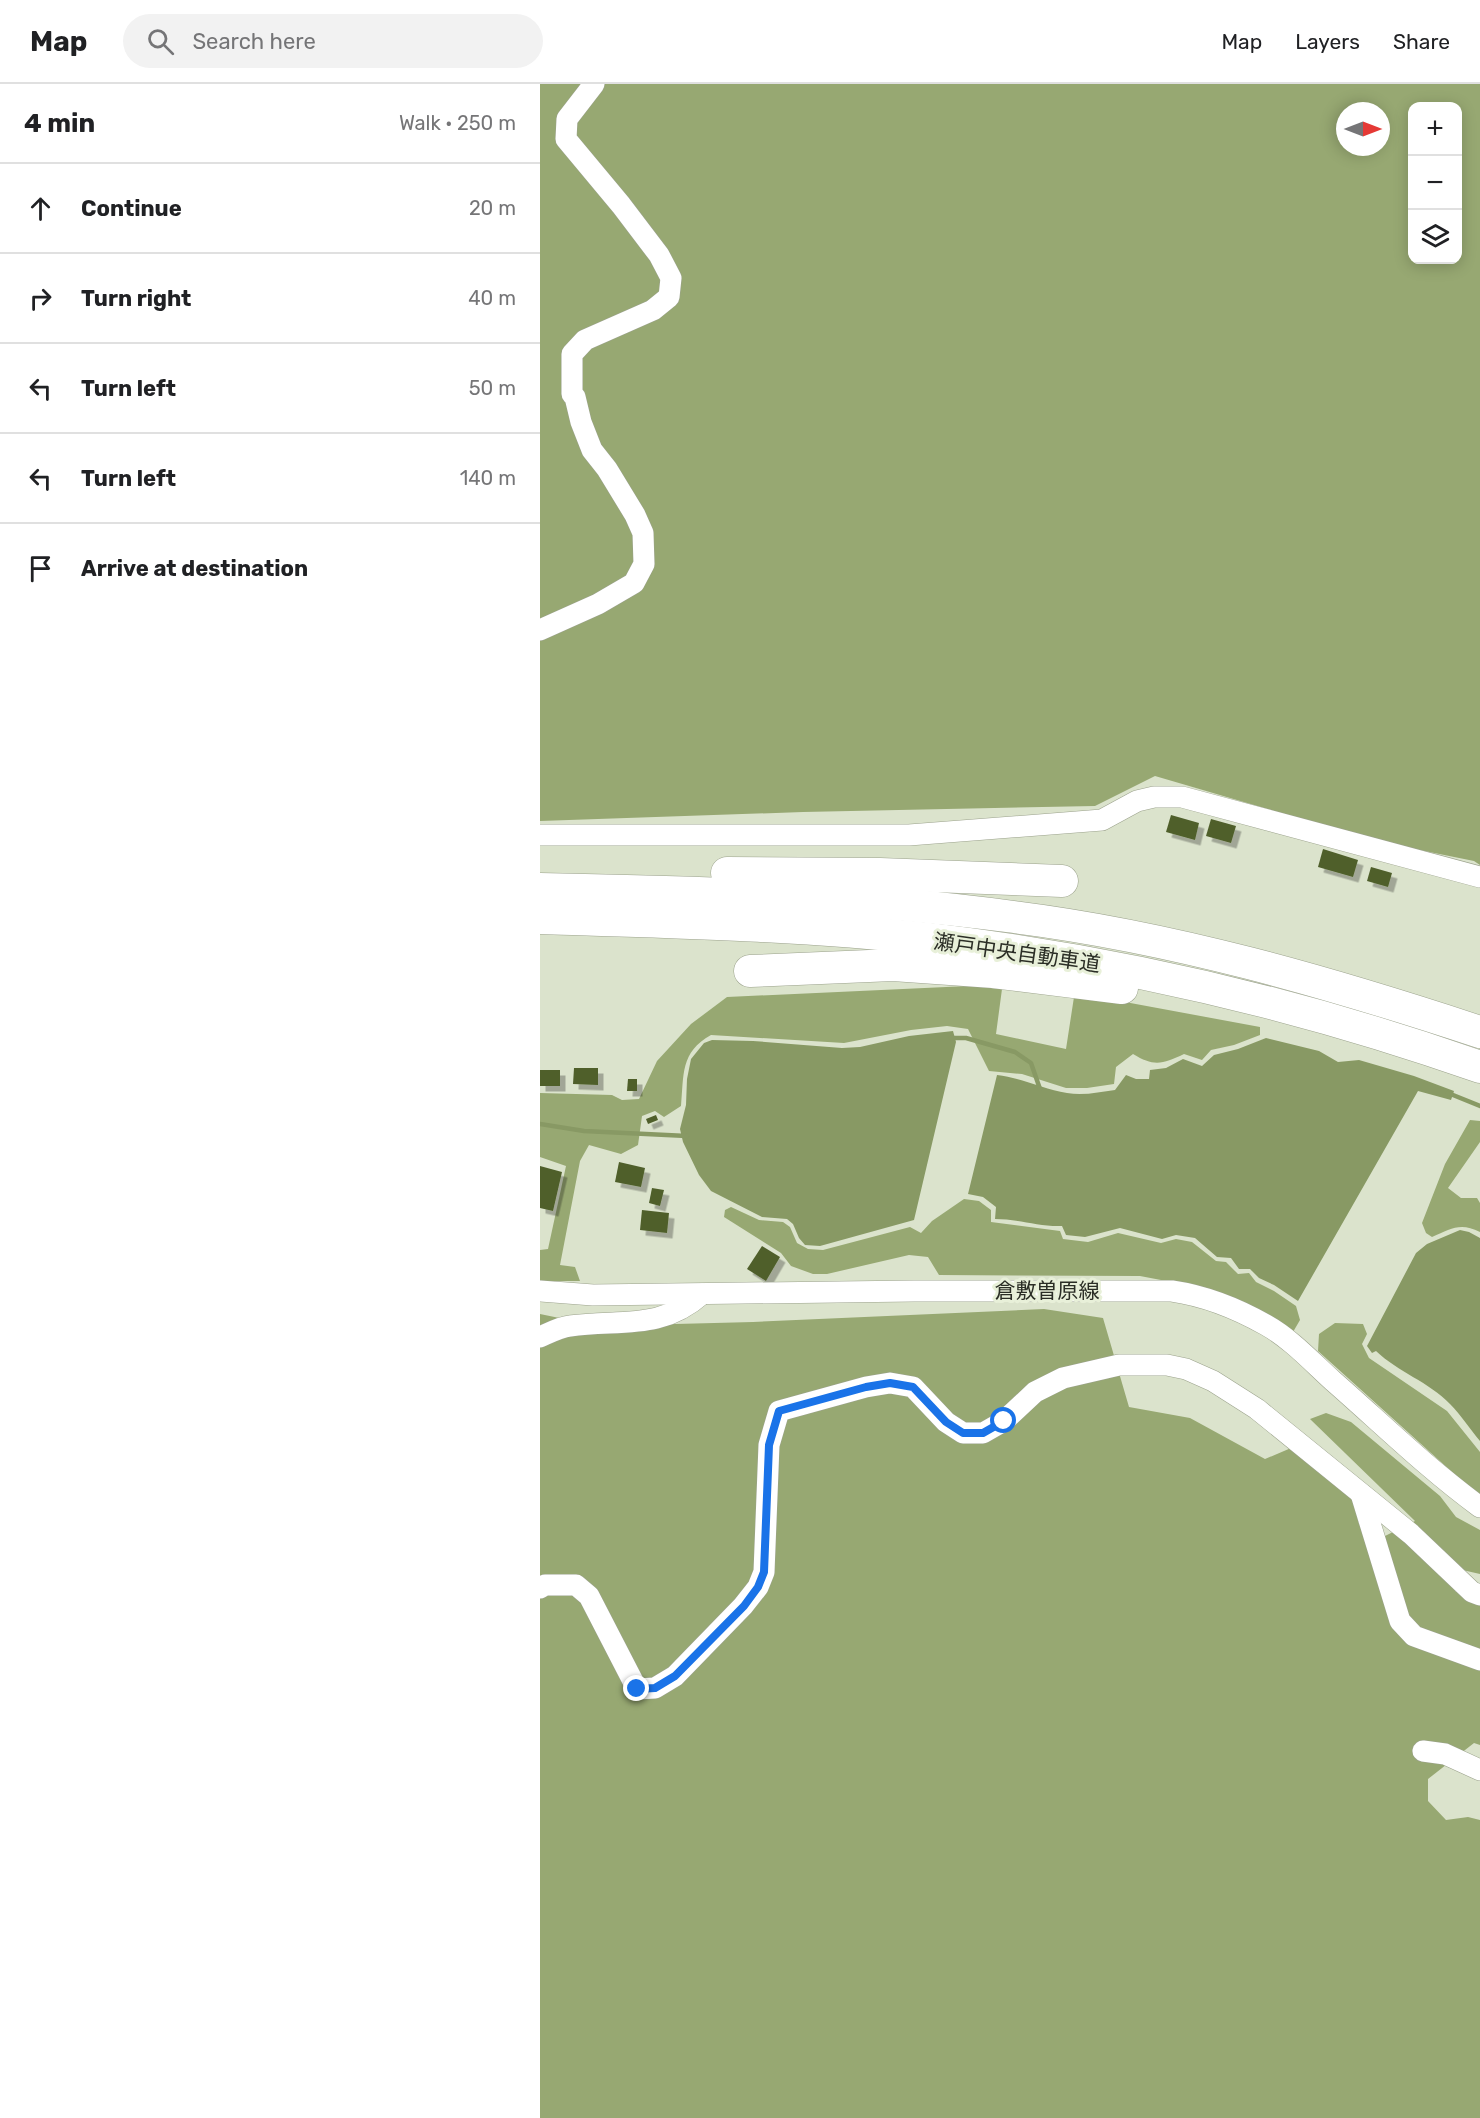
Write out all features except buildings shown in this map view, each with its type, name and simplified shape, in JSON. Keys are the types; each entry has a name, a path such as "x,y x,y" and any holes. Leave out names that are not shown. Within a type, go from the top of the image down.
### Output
{"highway":[{"path":"540,883 701,873 880,874 1062,881"},
{"name":"瀬戸中央自動車道","path":"540,889 718,892 859,900 1016,917 1087,928 1276,970 1380,999 1480,1032"},
{"name":"瀬戸中央自動車道","path":"540,918 774,927 929,939 1060,957 1140,972 1295,1009 1377,1032 1480,1067"},
{"path":"750,971 893,965 993,972 1295,1009"}],"street":[{"path":"540,630 598,604 634,583 644,564 643,533 636,515 592,450 580,422 575,397 572,394 572,354 585,340 653,310 669,297 671,278 652,247 621,205 566,139 567,119 594,84"},
{"path":"540,835 909,835 1102,820 1137,801 1154,797 1182,797 1480,878"},
{"name":"倉敷曽原線","path":"540,1291 593,1295 1172,1291 1200,1295 1233,1307 1269,1326 1450,1485 1480,1506"},
{"path":"540,1337 568,1326 628,1323 661,1318 689,1305 702,1294"},
{"path":"540,1588 576,1586 590,1596 637,1689 655,1688 675,1676 744,1606 758,1587 764,1572 769,1445 779,1411 866,1387 890,1383 913,1387 946,1422 963,1433 983,1433 1004,1421 1035,1392 1063,1378 1119,1365 1167,1365 1186,1369 1213,1381 1257,1409 1412,1534 1472,1592 1480,1594"},
{"path":"1361,1494 1400,1621 1414,1636 1480,1660"},
{"path":"1423,1751 1445,1754 1480,1770"}],"shaded area":[{"path":"540,84 1480,84 1480,865 1474,861 1380,842 1155,776 1095,806 803,812 540,821"},
{"path":"968,986 1002,989 996,1034 1066,1049 1074,997 1125,1002 1260,1027 1260,1035 1234,1045 1211,1050 1202,1060 1184,1054 1158,1063 1147,1061 1133,1054 1116,1067 1114,1084 1066,1088 1022,1074 989,1071 968,1029 947,1026 911,1030 844,1043 711,1035 694,1049 689,1057 684,1074 681,1106 664,1117 655,1111 642,1116 638,1145 621,1154 589,1145 580,1161 560,1265 575,1267 580,1281 540,1281 540,1250 548,1249 566,1166 540,1157 540,1093 612,1095 622,1100 639,1099 657,1061 691,1024 727,997"},
{"path":"953,1031 956,1042 914,1220 820,1246 805,1245 793,1224 787,1219 762,1217 711,1191 699,1175 683,1142 680,1129 686,1105 687,1079 691,1059 704,1043 712,1040 753,1041 842,1048"},
{"path":"1266,1038 1319,1051 1338,1062 1359,1060 1414,1076 1454,1091 1451,1100 1418,1091 1298,1301 1259,1278 1250,1269 1239,1269 1231,1258 1217,1257 1195,1238 1176,1235 1162,1239 1120,1228 1085,1237 1066,1235 1062,1226 995,1219 996,1207 983,1197 968,1194 997,1075 1067,1093 1097,1093 1115,1090 1126,1075 1136,1079 1149,1079 1150,1070 1166,1068 1183,1059 1202,1066 1214,1055"},
{"path":"1470,1120 1480,1121 1480,1142 1448,1188 1461,1198 1477,1198 1480,1203 1480,1232 1461,1227 1432,1237 1426,1233 1422,1223 1445,1164"},
{"path":"964,1199 979,1201 991,1210 991,1222 1060,1231 1063,1239 1088,1242 1118,1233 1161,1243 1176,1239 1192,1242 1216,1261 1226,1262 1238,1274 1249,1273 1256,1282 1296,1306 1300,1320 1293,1332 1182,1284 1140,1276 939,1275 928,1257 909,1255 827,1274 813,1274 791,1266 781,1253 724,1217 725,1210 731,1207 759,1220 783,1222 790,1227 797,1243 808,1249 823,1250 910,1227 921,1233 932,1221"},
{"path":"1460,1230 1480,1238 1480,1441 1442,1396 1376,1351 1372,1353 1367,1346 1416,1253 1427,1244"},
{"path":"1044,1309 1103,1318 1129,1407 1190,1418 1265,1459 1291,1448 1352,1496 1359,1524 1385,1536 1415,1521 1310,1419 1326,1413 1351,1422 1440,1496 1456,1517 1480,1530 1480,1574 1458,1569 1455,1591 1480,1604 1480,1745 1474,1743 1428,1779 1428,1801 1446,1820 1468,1817 1480,1820 1480,2118 540,2118 540,1314 598,1326 753,1322"},
{"path":"1335,1323 1363,1324 1367,1334 1362,1344 1369,1358 1447,1411 1480,1452 1480,1494 1462,1481 1318,1351 1319,1334"}],"waterway":[{"path":"951,1038 966,1038 1015,1052 1031,1063 1040,1089"},
{"path":"1448,1093 1480,1106"},
{"path":"540,1124 584,1131 687,1136"}],"route":[{"path":"637,1689 655,1688 675,1676 744,1606 758,1587 764,1572 769,1445 779,1411 866,1387 890,1383 913,1387 946,1422 963,1433 983,1433 994,1429 1004,1421"}]}
